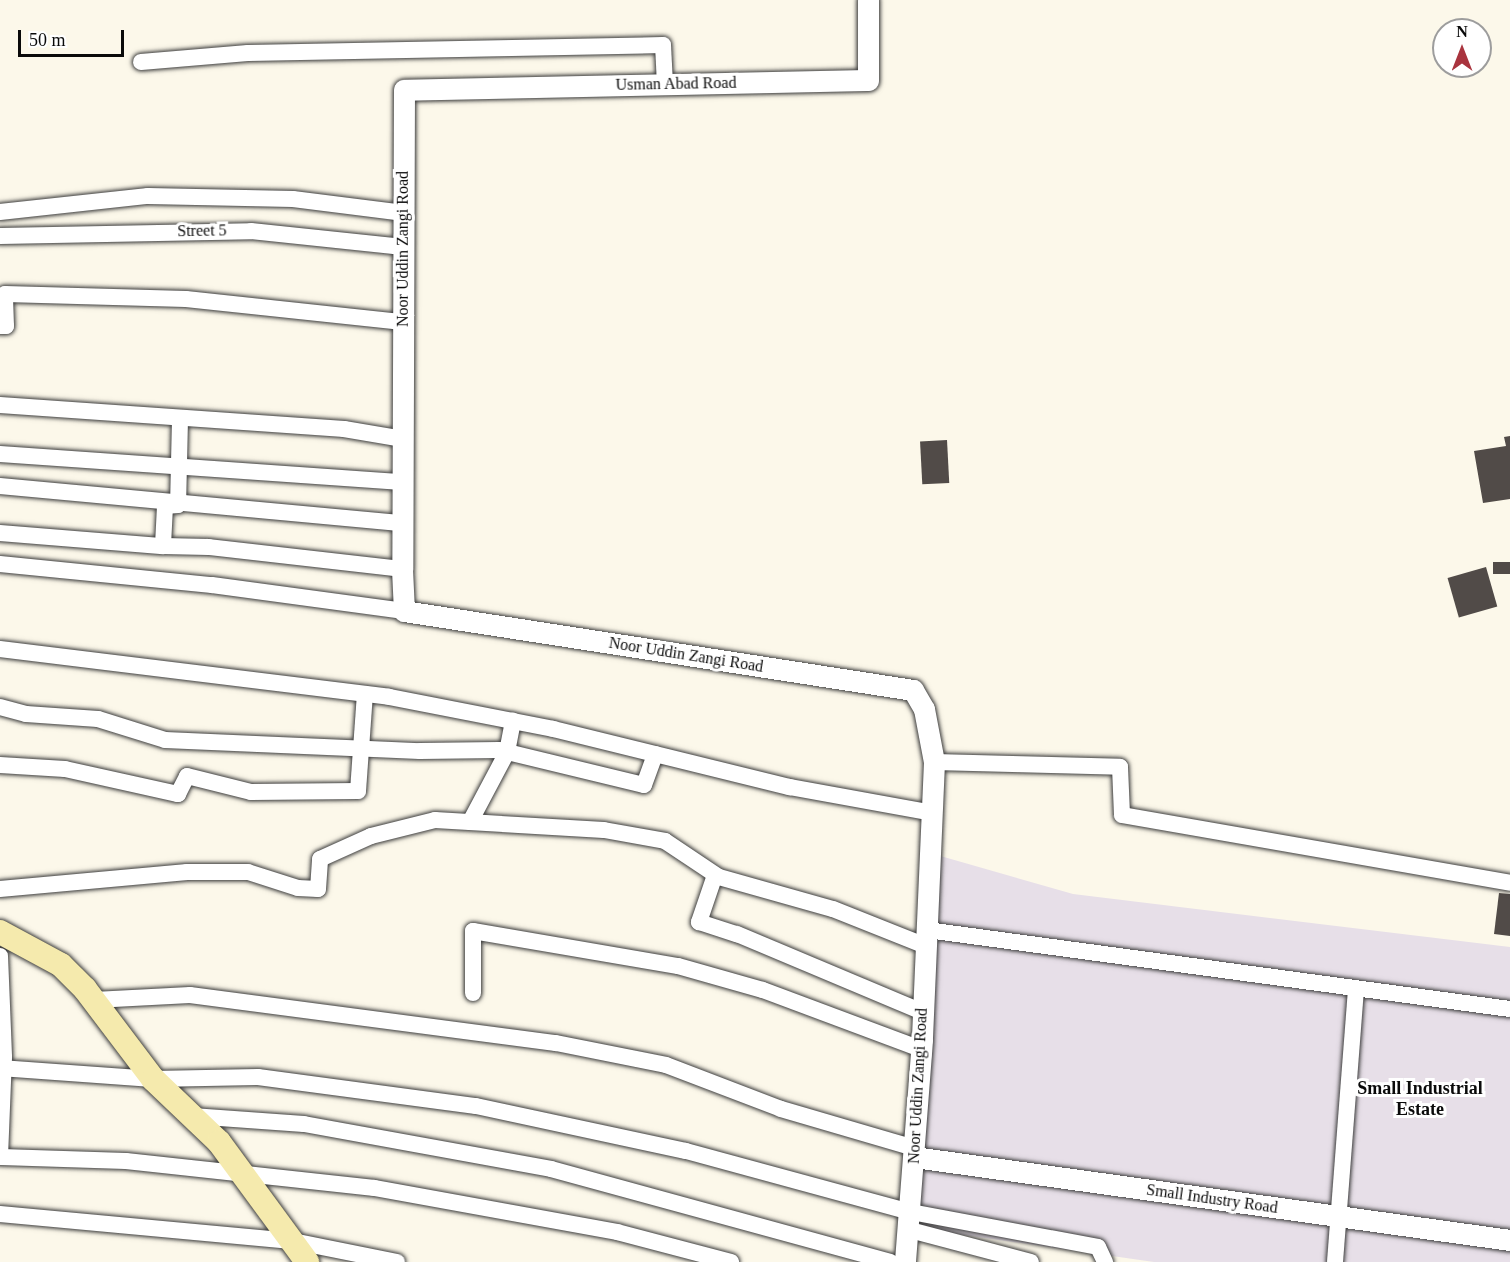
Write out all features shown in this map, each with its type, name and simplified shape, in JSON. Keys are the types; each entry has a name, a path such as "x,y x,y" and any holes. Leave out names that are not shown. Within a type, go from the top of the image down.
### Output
{"main road":[{"path":"0,932 61,965 94,1000 153,1079 219,1142 307,1262"}],"street":[{"name":"Usman Abad Road","path":"404,90 868,80 868,0"},
{"path":"141,62 248,53 663,45 664,85"},
{"name":"Noor Uddin Zangi Road","path":"404,90 402,482 404,611 913,690 924,709 934,762 933,813 910,1221 904,1262"},
{"path":"0,212 148,196 293,199 404,213"},
{"name":"Street 5","path":"0,236 251,231 403,247"},
{"path":"0,326 6,326 5,294 186,299 403,322"},
{"path":"0,405 344,429 403,439"},
{"path":"178,505 180,419"},
{"path":"0,454 402,482"},
{"path":"0,486 178,505 402,523"},
{"path":"163,546 165,506 178,505"},
{"path":"0,533 163,546 209,547 402,569"},
{"path":"0,564 212,585 404,611"},
{"path":"0,649 365,694 513,721 790,787 933,813"},
{"path":"0,765 65,770 178,794 186,776 251,792 358,791 365,694"},
{"path":"0,707 26,714 98,719 165,740 507,753 644,785 655,754"},
{"path":"470,822 507,753 513,721"},
{"path":"934,762 1120,767 1122,815 1510,883"},
{"path":"0,888 187,872 248,872 298,888 318,889 320,859 371,836 435,820 604,830 665,841 715,874 926,938 1510,1009"},
{"path":"715,874 699,922 737,934 923,1011"},
{"path":"473,993 473,931 678,966 763,990 921,1049"},
{"path":"0,956 1,1157 126,1161 375,1188 511,1211 616,1232 731,1262"},
{"path":"1335,1262 1341,1217 1356,991"},
{"path":"94,1000 190,995 556,1043 666,1065 782,1109 914,1152"},
{"path":"2,1068 153,1079 258,1077 476,1106 686,1151 910,1221 1031,1262"},
{"path":"192,1116 304,1124 551,1169 890,1262"},
{"name":"Small Industry Road","path":"914,1152 1341,1217 1510,1240"},
{"path":"0,1214 292,1241 397,1262"},
{"path":"910,1221 1098,1247 1105,1262"}],"shaded area":[{"path":"937,855 1073,894 1510,947 1510,1262 1154,1262 915,1228"}],"building":[{"path":"1510,436 1510,499 1483,503 1474,451 1506,446 1504,437"},
{"path":"947,440 949,483 922,484 920,441"},
{"path":"1493,562 1510,562 1510,574 1493,574"},
{"path":"1486,567 1497,606 1459,617 1448,578"},
{"path":"1499,893 1510,894 1510,936 1494,934"}],"district":[{"name":"Small Industrial Estate","path":"1420,1099"}]}
